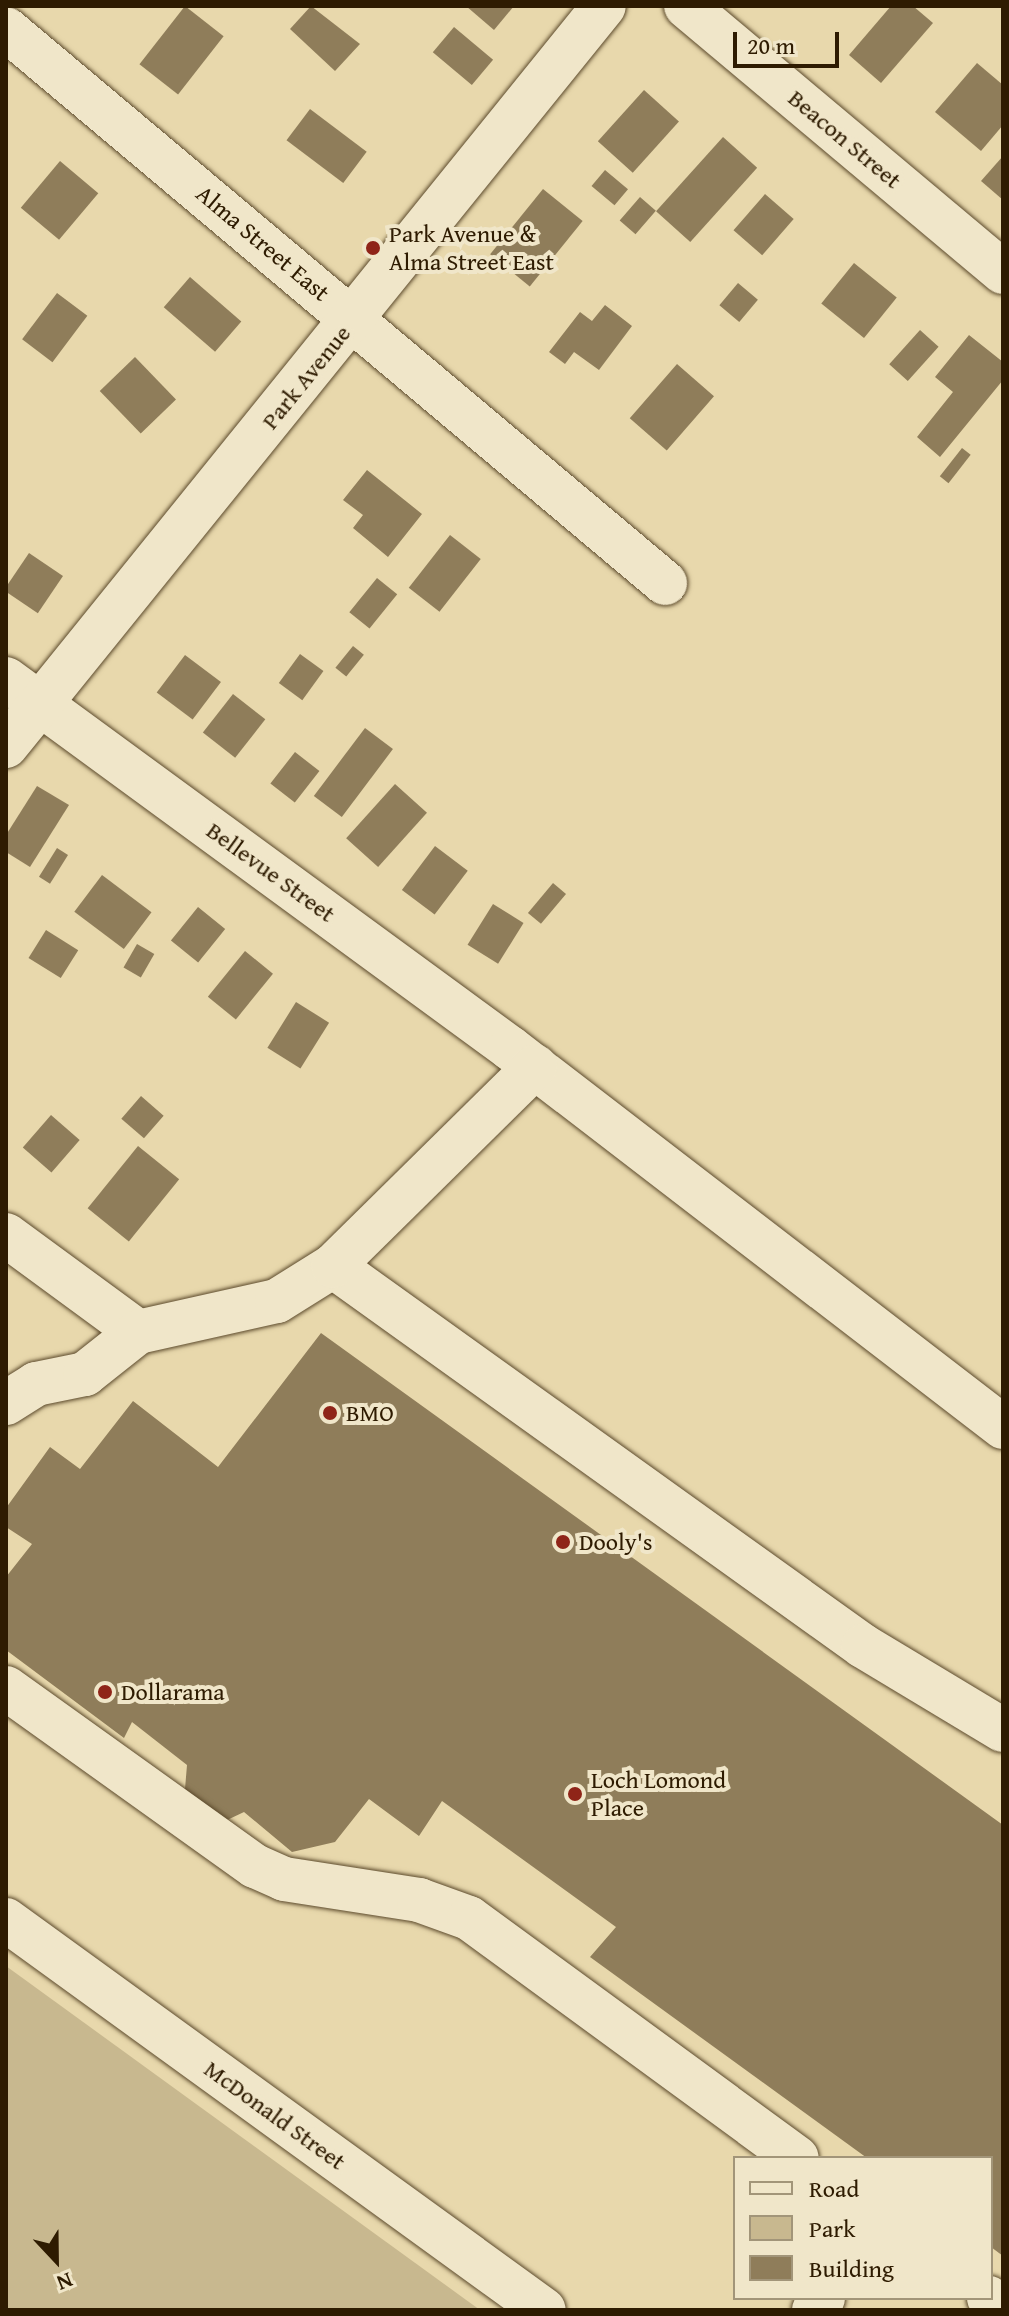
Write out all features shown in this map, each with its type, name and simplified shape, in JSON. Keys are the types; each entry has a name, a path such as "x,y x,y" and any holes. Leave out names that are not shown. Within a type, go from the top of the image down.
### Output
{"street":[{"name":"Park Avenue","path":"6,746 22,692 354,318 604,6"},
{"name":"Beacon Street","path":"686,6 1003,272"},
{"name":"Alma Street East","path":"6,29 354,318 665,583"},
{"name":"Bellevue Street","path":"22,692 535,1067 1003,1427"},
{"path":"6,1403 36,1384 85,1374 138,1332 277,1301 333,1266 535,1067"},
{"path":"6,1235 138,1332"},
{"path":"333,1266 863,1646 1003,1730"},
{"path":"6,1688 255,1866 284,1879 419,1900 469,1918 794,2156"},
{"name":"McDonald Street","path":"6,1920 544,2310"}],"green space":[{"path":"6,1966 480,2310 6,2310"}],"building":[{"path":"185,6 224,36 178,94 139,64"},
{"path":"311,6 360,44 335,71 290,29"},
{"path":"466,6 514,6 494,30"},
{"path":"891,6 913,6 933,23 881,83 849,55"},
{"path":"454,27 493,60 472,85 433,52"},
{"path":"977,63 1003,85 1003,125 981,151 935,112"},
{"path":"644,90 679,121 633,173 598,141"},
{"path":"310,109 367,152 343,183 287,140"},
{"path":"723,137 757,168 690,242 656,211"},
{"path":"1003,156 1003,200 981,181"},
{"path":"60,161 98,193 59,240 21,208"},
{"path":"605,170 628,189 614,205 592,186"},
{"path":"543,189 583,221 530,286 490,254"},
{"path":"765,194 794,219 762,255 734,230"},
{"path":"640,197 656,211 636,234 620,220"},
{"path":"854,263 897,298 864,338 821,303"},
{"path":"190,277 241,322 215,352 164,307"},
{"path":"738,283 758,300 739,322 719,305"},
{"path":"57,293 87,316 52,362 22,339"},
{"path":"605,305 632,326 599,370 574,352 565,364 549,352 580,312 592,321"},
{"path":"920,330 939,347 908,381 889,364"},
{"path":"969,335 1003,362 1003,380 940,457 917,437 953,392 935,377"},
{"path":"135,357 176,399 141,433 100,391"},
{"path":"677,364 714,396 667,450 630,418"},
{"path":"962,448 971,455 949,483 940,476"},
{"path":"367,470 422,514 388,557 353,528 363,515 343,500"},
{"path":"450,535 481,559 439,612 409,588"},
{"path":"29,553 63,576 38,613 6,592"},
{"path":"377,578 397,594 370,629 349,612"},
{"path":"353,646 364,655 346,677 335,668"},
{"path":"300,654 323,671 302,700 279,683"},
{"path":"185,655 221,682 193,720 157,693"},
{"path":"233,694 265,719 235,758 203,733"},
{"path":"365,728 393,749 342,817 314,796"},
{"path":"295,752 319,771 295,803 270,784"},
{"path":"395,784 427,813 378,867 346,838"},
{"path":"37,786 69,805 30,867 6,852 6,835"},
{"path":"435,846 468,871 435,915 402,890"},
{"path":"57,848 68,855 50,884 39,877"},
{"path":"102,875 152,912 124,949 74,912"},
{"path":"553,883 566,894 541,924 528,913"},
{"path":"493,904 524,923 498,964 468,945"},
{"path":"198,907 225,929 198,962 171,940"},
{"path":"46,930 78,950 61,978 29,958"},
{"path":"137,944 154,954 141,977 124,967"},
{"path":"245,951 273,974 236,1020 208,997"},
{"path":"296,1002 329,1023 300,1068 267,1048"},
{"path":"141,1096 164,1116 144,1138 121,1119"},
{"path":"51,1115 80,1140 51,1172 23,1147"},
{"path":"138,1146 179,1179 129,1242 88,1208"},
{"name":"Loch Lomond Place","path":"321,1333 1003,1825 1003,2256 993,2248 993,2156 864,2156 590,1957 616,1927 442,1801 419,1836 369,1799 335,1842 292,1852 244,1812 225,1821 185,1789 187,1765 132,1722 124,1738 6,1650 6,1577 32,1544 6,1527 6,1508 50,1447 80,1469 133,1401 218,1467"}],"place":[{"name":"Park Avenue & Alma Street East","path":"373,248"},
{"name":"BMO","path":"330,1413"},
{"name":"Dooly's","path":"563,1542"},
{"name":"Dollarama","path":"105,1692"},
{"name":"Loch Lomond Place","path":"575,1794"}]}
